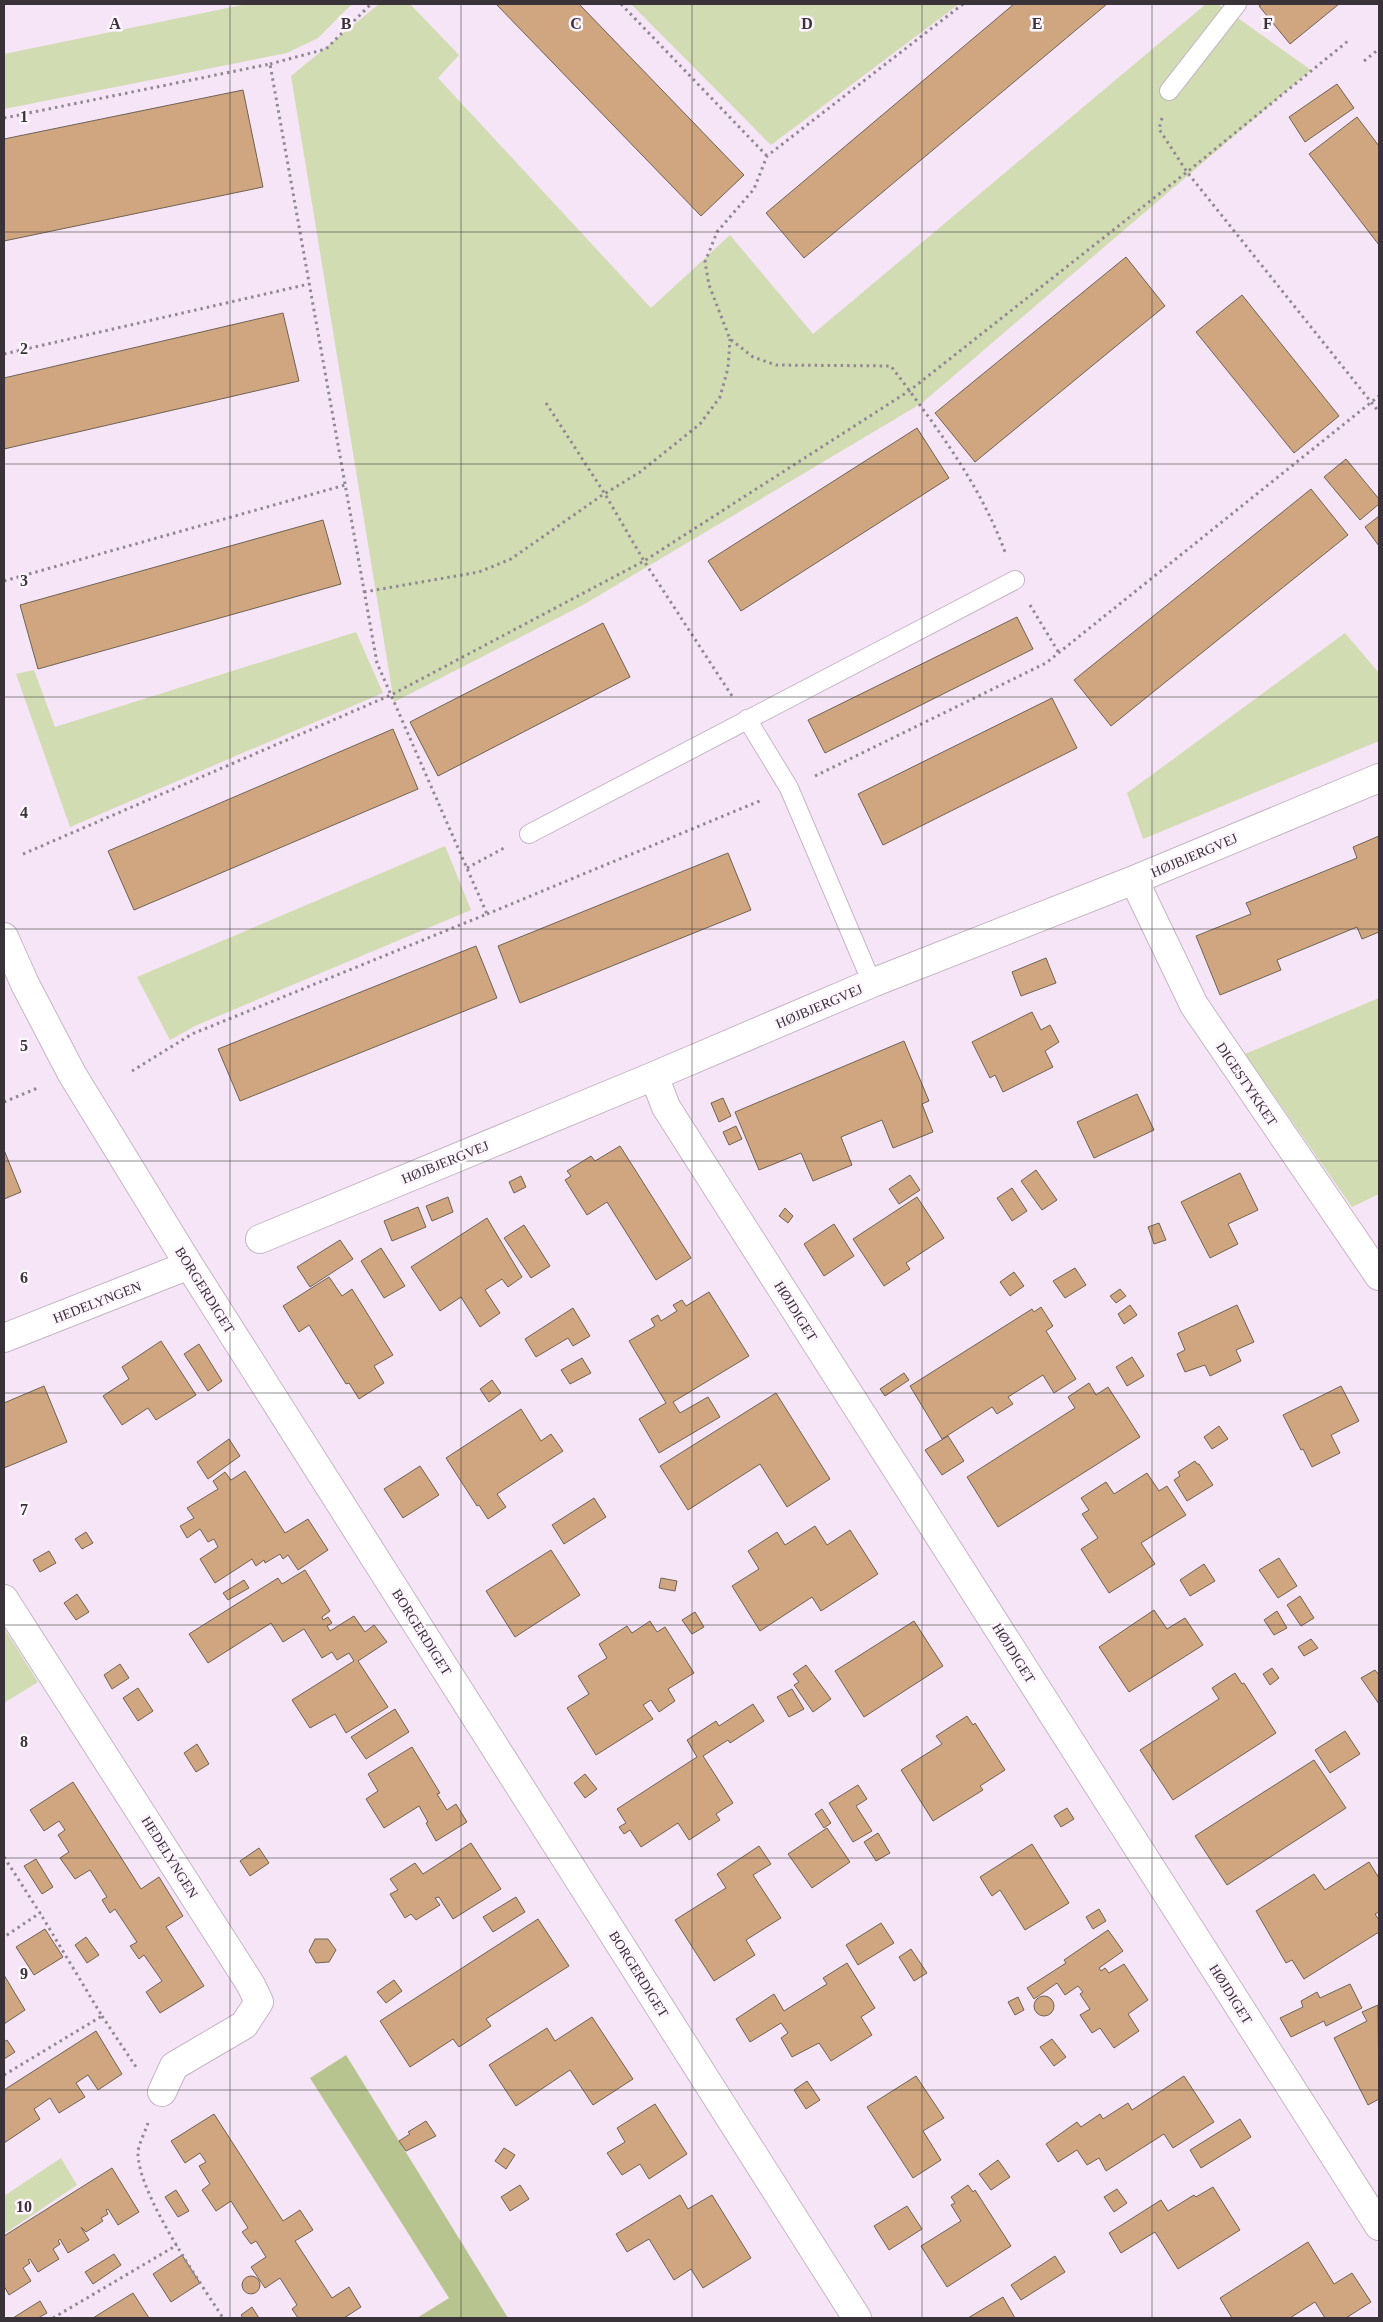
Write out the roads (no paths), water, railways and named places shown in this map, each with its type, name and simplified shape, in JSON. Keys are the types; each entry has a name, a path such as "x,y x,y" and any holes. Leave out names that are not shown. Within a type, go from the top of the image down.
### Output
{"street":[{"name":"HØJBJERGVEJ","path":"260,1239 654,1076 872,983 1134,880 1379,778"},
{"name":"DIGESTYKKET","path":"1134,880 1194,1005 1379,1276"},
{"name":"BORGERDIGET","path":"4,937 25,984 72,1074 189,1265 857,2318"},
{"name":"HØJDIGET","path":"654,1076 666,1107 1379,2226"},
{"name":"HEDELYNGEN","path":"4,1338 189,1265"},
{"name":"HEDELYNGEN","path":"4,1599 246,1977 258,2002 244,2025 174,2066 160,2097"}],"lane":[{"path":"1169,91 1237,4"},
{"path":"529,834 1015,580"},
{"path":"747,719 789,788 872,983"}]}
